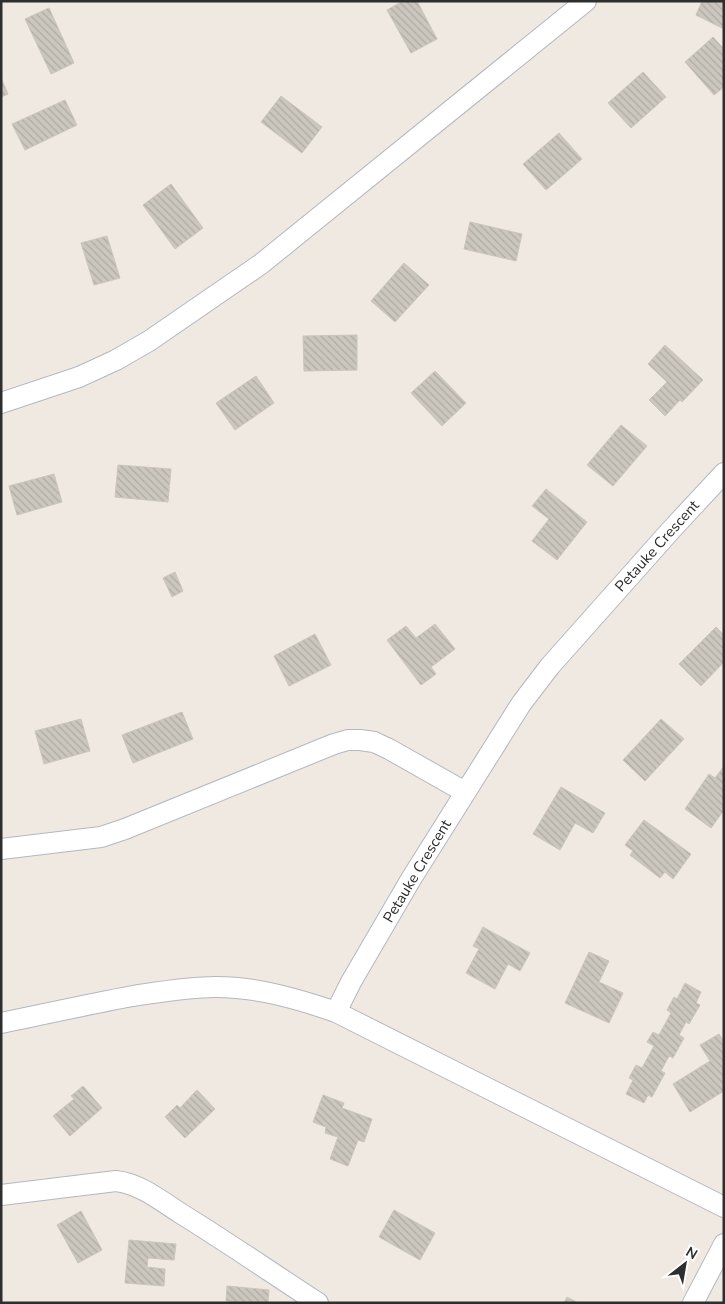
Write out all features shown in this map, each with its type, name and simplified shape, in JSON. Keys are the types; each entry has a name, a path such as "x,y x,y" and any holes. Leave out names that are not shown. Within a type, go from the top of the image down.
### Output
{"street":[{"path":"1,403 79,377 116,360 149,341 261,264 586,1"},
{"name":"Petauke Crescent","path":"336,1012 351,982 411,879 533,688 671,530 724,473"},
{"path":"1,849 101,837 348,740 360,740 382,746 465,792"},
{"path":"1,1023 169,990 217,987 247,989 305,1001 336,1012 724,1207"},
{"path":"1,1195 116,1181 127,1183 138,1187 198,1224 318,1303"},
{"path":"693,1303 724,1244"}],"building":[{"path":"403,1 417,1 437,39 411,53 387,10"},
{"path":"702,1 724,1 724,29 696,15"},
{"path":"49,8 74,63 51,74 25,19"},
{"path":"713,37 724,49 724,87 714,95 685,62"},
{"path":"643,72 666,97 631,128 608,103"},
{"path":"1,78 8,94 1,97"},
{"path":"281,96 322,127 302,153 261,122"},
{"path":"65,100 77,125 25,150 12,124"},
{"path":"559,133 582,159 546,190 523,164"},
{"path":"171,184 203,228 175,249 143,205"},
{"path":"470,222 522,234 516,261 464,249"},
{"path":"107,236 120,278 94,285 81,243"},
{"path":"404,263 429,285 395,322 371,301"},
{"path":"357,335 357,370 304,371 303,336"},
{"path":"665,345 703,380 682,402 680,400 665,416 649,400 667,382 648,364"},
{"path":"435,371 466,403 442,426 411,393"},
{"path":"256,376 274,403 235,430 216,403"},
{"path":"621,425 647,446 613,486 587,465"},
{"path":"118,465 171,469 168,502 115,497"},
{"path":"54,474 62,502 17,515 9,486"},
{"path":"546,489 587,522 557,560 532,541 549,519 532,506"},
{"path":"175,572 183,591 172,597 163,578"},
{"path":"435,624 455,649 431,667 436,674 421,685 387,640 406,626 416,638"},
{"path":"716,627 724,635 724,662 701,686 679,664"},
{"path":"315,634 331,665 289,686 274,656"},
{"path":"182,712 193,739 133,763 122,735"},
{"path":"81,719 90,751 44,764 35,731"},
{"path":"661,719 684,739 645,781 623,760"},
{"path":"724,766 724,810 711,828 685,809 709,774 715,778"},
{"path":"561,787 605,813 593,833 575,823 560,850 533,834"},
{"path":"644,820 691,854 673,879 665,872 660,878 630,855 633,851 625,845"},
{"path":"483,927 530,953 520,971 508,964 495,989 466,973 479,949 473,946"},
{"path":"589,952 609,961 599,982 623,993 609,1023 565,1003"},
{"path":"685,983 701,992 696,1003 700,1005 689,1024 686,1022 679,1035 684,1038 673,1058 669,1056 661,1071 665,1073 652,1097 648,1095 644,1103 626,1094 633,1080 629,1078 636,1065 642,1068 654,1046 647,1042 653,1032 659,1035 671,1013 667,1010 674,997 677,999"},
{"path":"719,1034 724,1042 724,1091 690,1112 673,1084 710,1061 700,1045"},
{"path":"83,1086 102,1108 70,1136 53,1116 74,1099 71,1096"},
{"path":"197,1090 215,1109 185,1138 165,1117 177,1105 180,1108"},
{"path":"323,1095 344,1103 342,1108 372,1119 364,1142 358,1140 348,1166 330,1159 338,1137 325,1133 326,1127 313,1122"},
{"path":"394,1210 435,1233 420,1260 379,1237"},
{"path":"81,1211 102,1250 78,1263 57,1225"},
{"path":"129,1240 176,1244 174,1260 148,1258 147,1267 165,1269 164,1286 125,1283"},
{"path":"227,1286 269,1290 268,1303 229,1303 229,1301 226,1301"},
{"path":"567,1297 578,1303 564,1303"}]}
